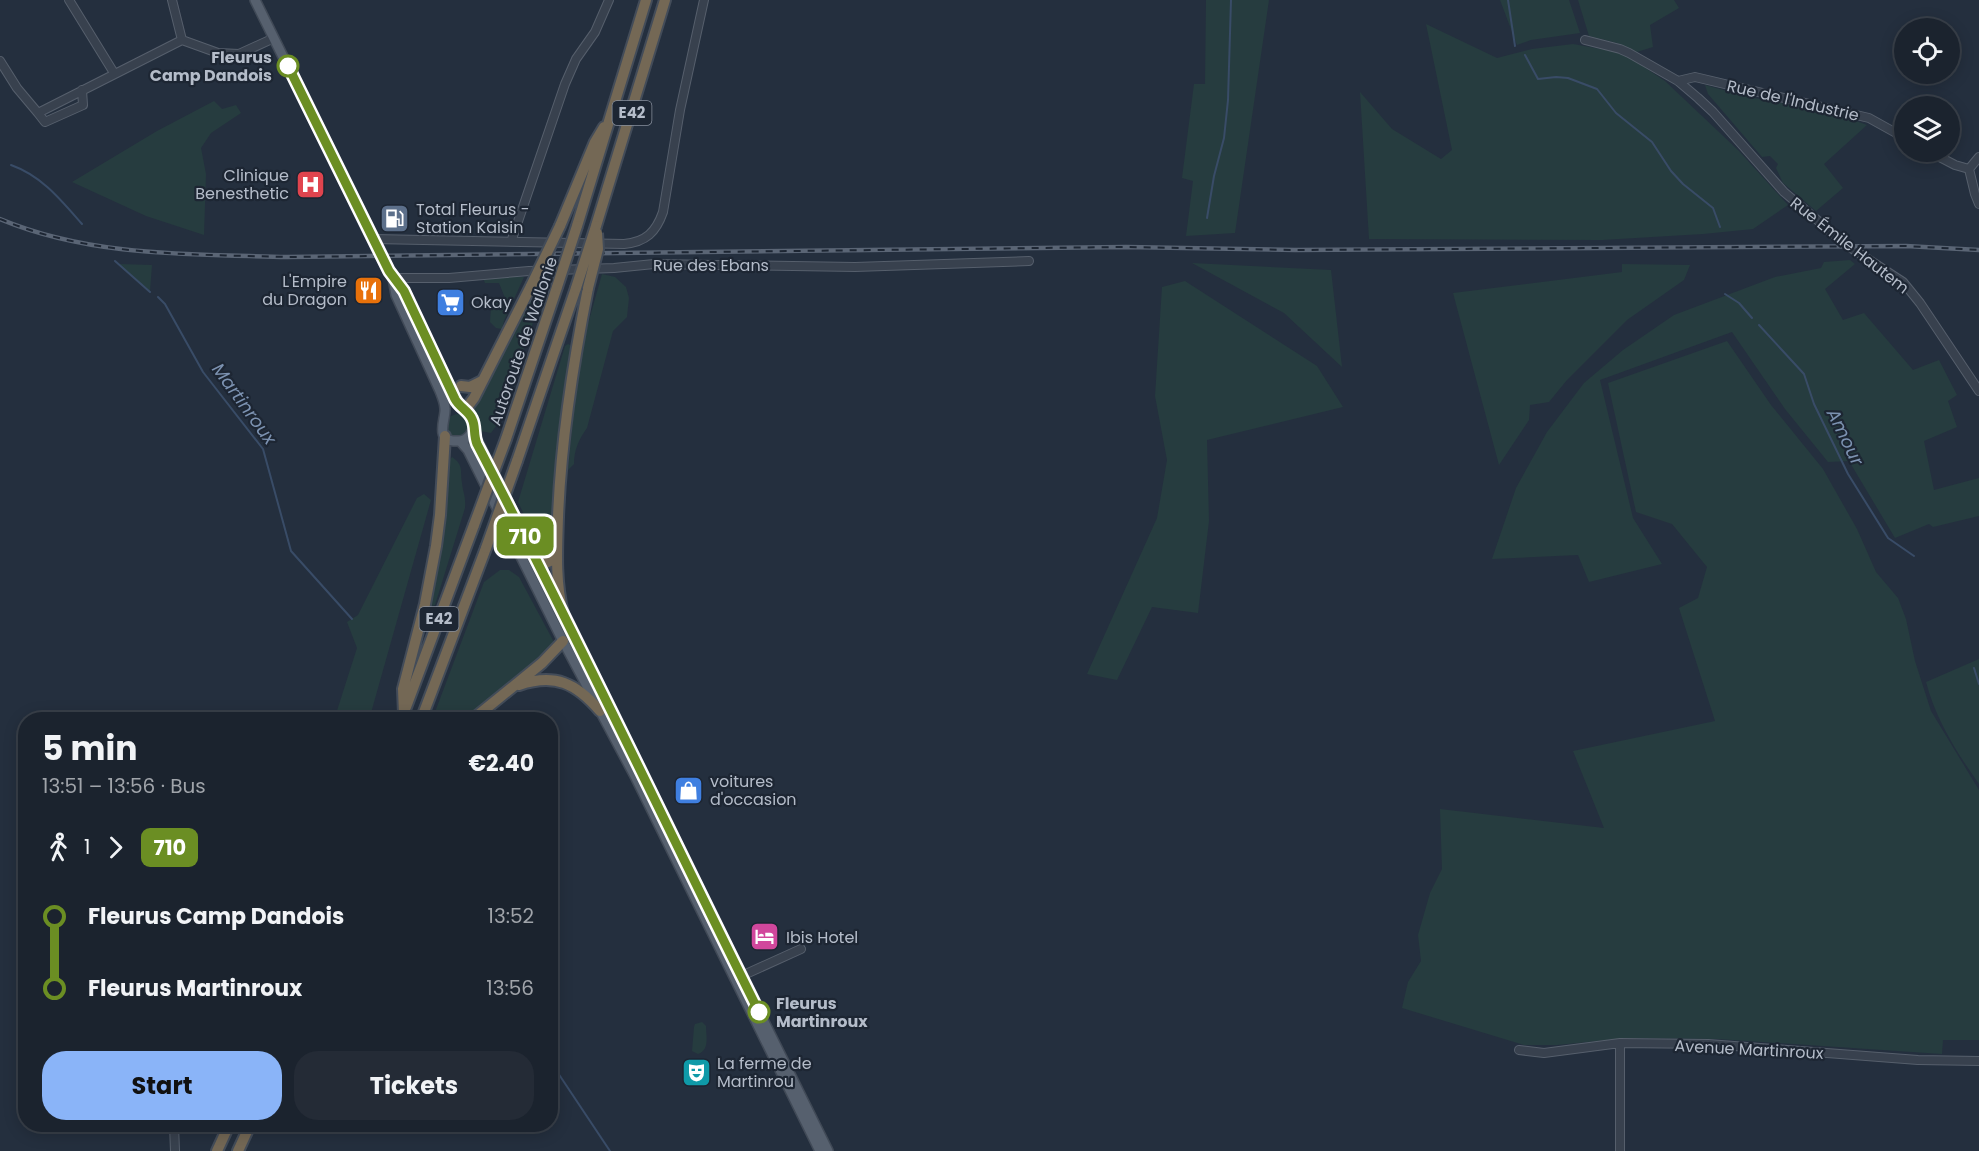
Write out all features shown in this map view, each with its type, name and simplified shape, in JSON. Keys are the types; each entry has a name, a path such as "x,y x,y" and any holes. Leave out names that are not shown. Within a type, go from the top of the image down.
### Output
{"highway":[{"name":"Autoroute de Wallonie","path":"405,712 506,439 577,226 646,0"},
{"name":"Autoroute de Wallonie","path":"424,712 486,548 576,288 665,0"},
{"path":"465,410 474,398 531,286 560,226 595,142 611,117"},
{"path":"565,618 558,585 556,551 559,494 568,402 588,288 598,249 596,226"},
{"path":"461,386 470,387 483,381"},
{"path":"403,712 403,689 436,546 445,436"},
{"path":"540,565 550,561 556,551"},
{"path":"482,712 542,663 564,641"},
{"path":"513,687 539,680 567,683 580,690 600,711"},
{"path":"218,1149 226,1132"},
{"path":"238,1151 247,1132"}],"main road":[{"path":"255,0 376,243 391,275 396,295 428,343 455,399 469,413 474,422 472,432 467,438 460,441 445,436 441,426 445,407 412,320"},
{"path":"428,343 435,350 452,382 461,386"},
{"path":"444,416 453,410 465,410"},
{"path":"472,432 540,565 820,1151"},
{"path":"460,441 468,450 564,641 828,1151"},
{"path":"523,559 531,564 540,565"},
{"path":"564,641 567,632 565,618"}],"street":[{"path":"69,0 114,73"},
{"path":"172,0 182,40"},
{"path":"511,242 565,84 576,59 595,32 609,0"},
{"path":"376,243 624,244 649,237 655,231 663,212 680,110 704,0"},
{"path":"38,113 182,40 218,53 239,54 274,38"},
{"name":"Rue Émile Hautem","path":"1585,40 1620,49 1678,81 1713,112 1784,192 1848,246 1903,282 1920,303 1979,391"},
{"path":"0,61 17,88 45,122 83,105 82,90"},
{"name":"Rue de l'Industrie","path":"1678,81 1695,77 1869,118 1894,132"},
{"path":"1979,157 1970,169 1979,204"},
{"path":"1949,162 1970,169"},
{"name":"Rue des Ebans","path":"391,275 449,278 654,264 855,267 1029,261"},
{"path":"738,978 801,949"},
{"path":"1620,1043 1620,1151"},
{"name":"Avenue Martinroux","path":"1519,1050 1544,1053 1620,1043 1708,1044 1918,1060 1979,1061"},
{"path":"174,1132 175,1151"}],"green space":[{"path":"1206,0 1269,0 1235,233 1186,236 1193,181 1182,178 1194,84 1205,84"},
{"path":"1500,0 1569,0 1580,33 1531,40 1517,45"},
{"path":"1578,0 1674,0 1679,8 1650,25 1653,47 1637,52 1617,43 1589,36"},
{"path":"1426,24 1497,58 1532,49 1573,44 1623,53 1665,81 1739,151 1788,205 1753,229 1703,234 1602,240 1369,239 1360,92 1392,129 1441,159 1452,150"},
{"path":"1705,85 1749,97 1835,113 1867,125 1824,164 1843,188 1816,211 1783,183 1776,168 1778,164 1770,156 1762,157 1708,94"},
{"path":"214,101 222,109 236,105 241,113 211,133 201,148 206,174 204,235 146,216 72,182 157,131"},
{"path":"1850,260 1855,264 1825,289 1843,320 1864,313 1913,370 1939,360 1957,395 1948,401 1957,427 1924,441 1934,490 1979,478 1979,516 1933,527 1929,524 1895,538 1849,461 1828,462 1785,409 1732,332 1600,380 1633,518 1662,564 1589,582 1578,555 1492,559 1516,488 1547,432 1584,383 1623,350 1674,315 1775,277 1821,268 1824,262"},
{"path":"1192,263 1331,270 1342,367 1284,313"},
{"path":"119,264 152,265 150,291"},
{"path":"1622,264 1690,265 1684,280 1627,320 1567,380 1549,402 1530,405 1529,420 1499,465 1453,293 1622,272"},
{"path":"602,274 615,277 626,287 629,298 627,317 613,331 587,428 577,445 574,464 568,470 575,397 584,338"},
{"path":"482,276 524,277 502,329 496,328 490,322 491,306 505,298 499,283 485,283"},
{"path":"1185,281 1317,366 1343,407 1207,440 1209,521 1198,613 1152,607 1117,680 1087,674 1157,518 1167,460 1155,396 1162,287"},
{"path":"536,287 545,289 496,426 491,433 481,431 476,414 472,409"},
{"path":"1727,341 1771,405 1823,469 1857,529 1876,572 1898,598 1931,711 1979,790 1979,1040 1943,1040 1942,1054 1717,1039 1628,1038 1557,1045 1524,1045 1402,1008 1408,982 1421,961 1418,935 1430,893 1442,869 1440,809 1604,828 1573,751 1715,721 1679,608 1698,598 1707,567 1672,524 1636,512 1608,383"},
{"path":"568,344 574,347 553,537 551,542 544,542 535,537 518,502 565,346"},
{"path":"458,414 466,418 470,426 466,434 458,438 450,434 446,426 450,418"},
{"path":"452,457 461,469 465,508 435,605 432,606 430,598 448,462"},
{"path":"424,494 431,500 371,712 337,712 357,648 347,622 358,615 417,498"},
{"path":"500,570 509,570 519,577 555,644 476,712 435,712 484,582"},
{"path":"1979,659 1979,784 1948,736 1935,710 1926,682"},
{"path":"702,1022 706,1026 707,1042 702,1052 698,1054 692,1051 694,1027 695,1024"}],"waterway":[{"path":"1207,218 1214,176 1224,138 1228,100 1231,0"},
{"name":"Amour","path":"1508,0 1515,46"},
{"name":"Amour","path":"1525,55 1538,79 1568,78 1597,89 1616,113 1652,142 1671,171 1683,184 1713,208 1720,227"},
{"name":"Martinroux","path":"11,165 42,182 82,224"},
{"name":"Martinroux","path":"115,261 150,292"},
{"name":"Amour","path":"1725,294 1739,303 1752,318"},
{"name":"Martinroux","path":"158,297 165,304 203,372 263,449 291,551 352,619"},
{"name":"Amour","path":"1759,325 1804,374 1814,404 1848,474 1888,538 1914,556"},
{"name":"Amour","path":"1974,668 1979,684"},
{"name":"Martinroux","path":"558,1073 610,1151"}],"railway":[{"path":"0,219 70,241 105,247 178,254 287,257 1126,247 1295,250 1906,246 1979,250"}],"bus line":[{"name":"710","path":"288,66 389,271 404,291 458,405 472,417 474,422 472,432 477,444 540,565 759,1012"}],"place":[{"name":"Fleurus Camp Dandois","path":"288,66"},
{"name":"Clinique Benesthetic","path":"310,184"},
{"name":"Total Fleurus - Station Kaisin","path":"395,218"},
{"name":"L'Empire du Dragon","path":"368,290"},
{"name":"Okay","path":"450,302"},
{"name":"voitures d'occasion","path":"689,790"},
{"name":"Ibis Hotel","path":"765,937"},
{"name":"Fleurus Martinroux","path":"759,1012"},
{"name":"La ferme de Martinrou","path":"696,1072"}]}
